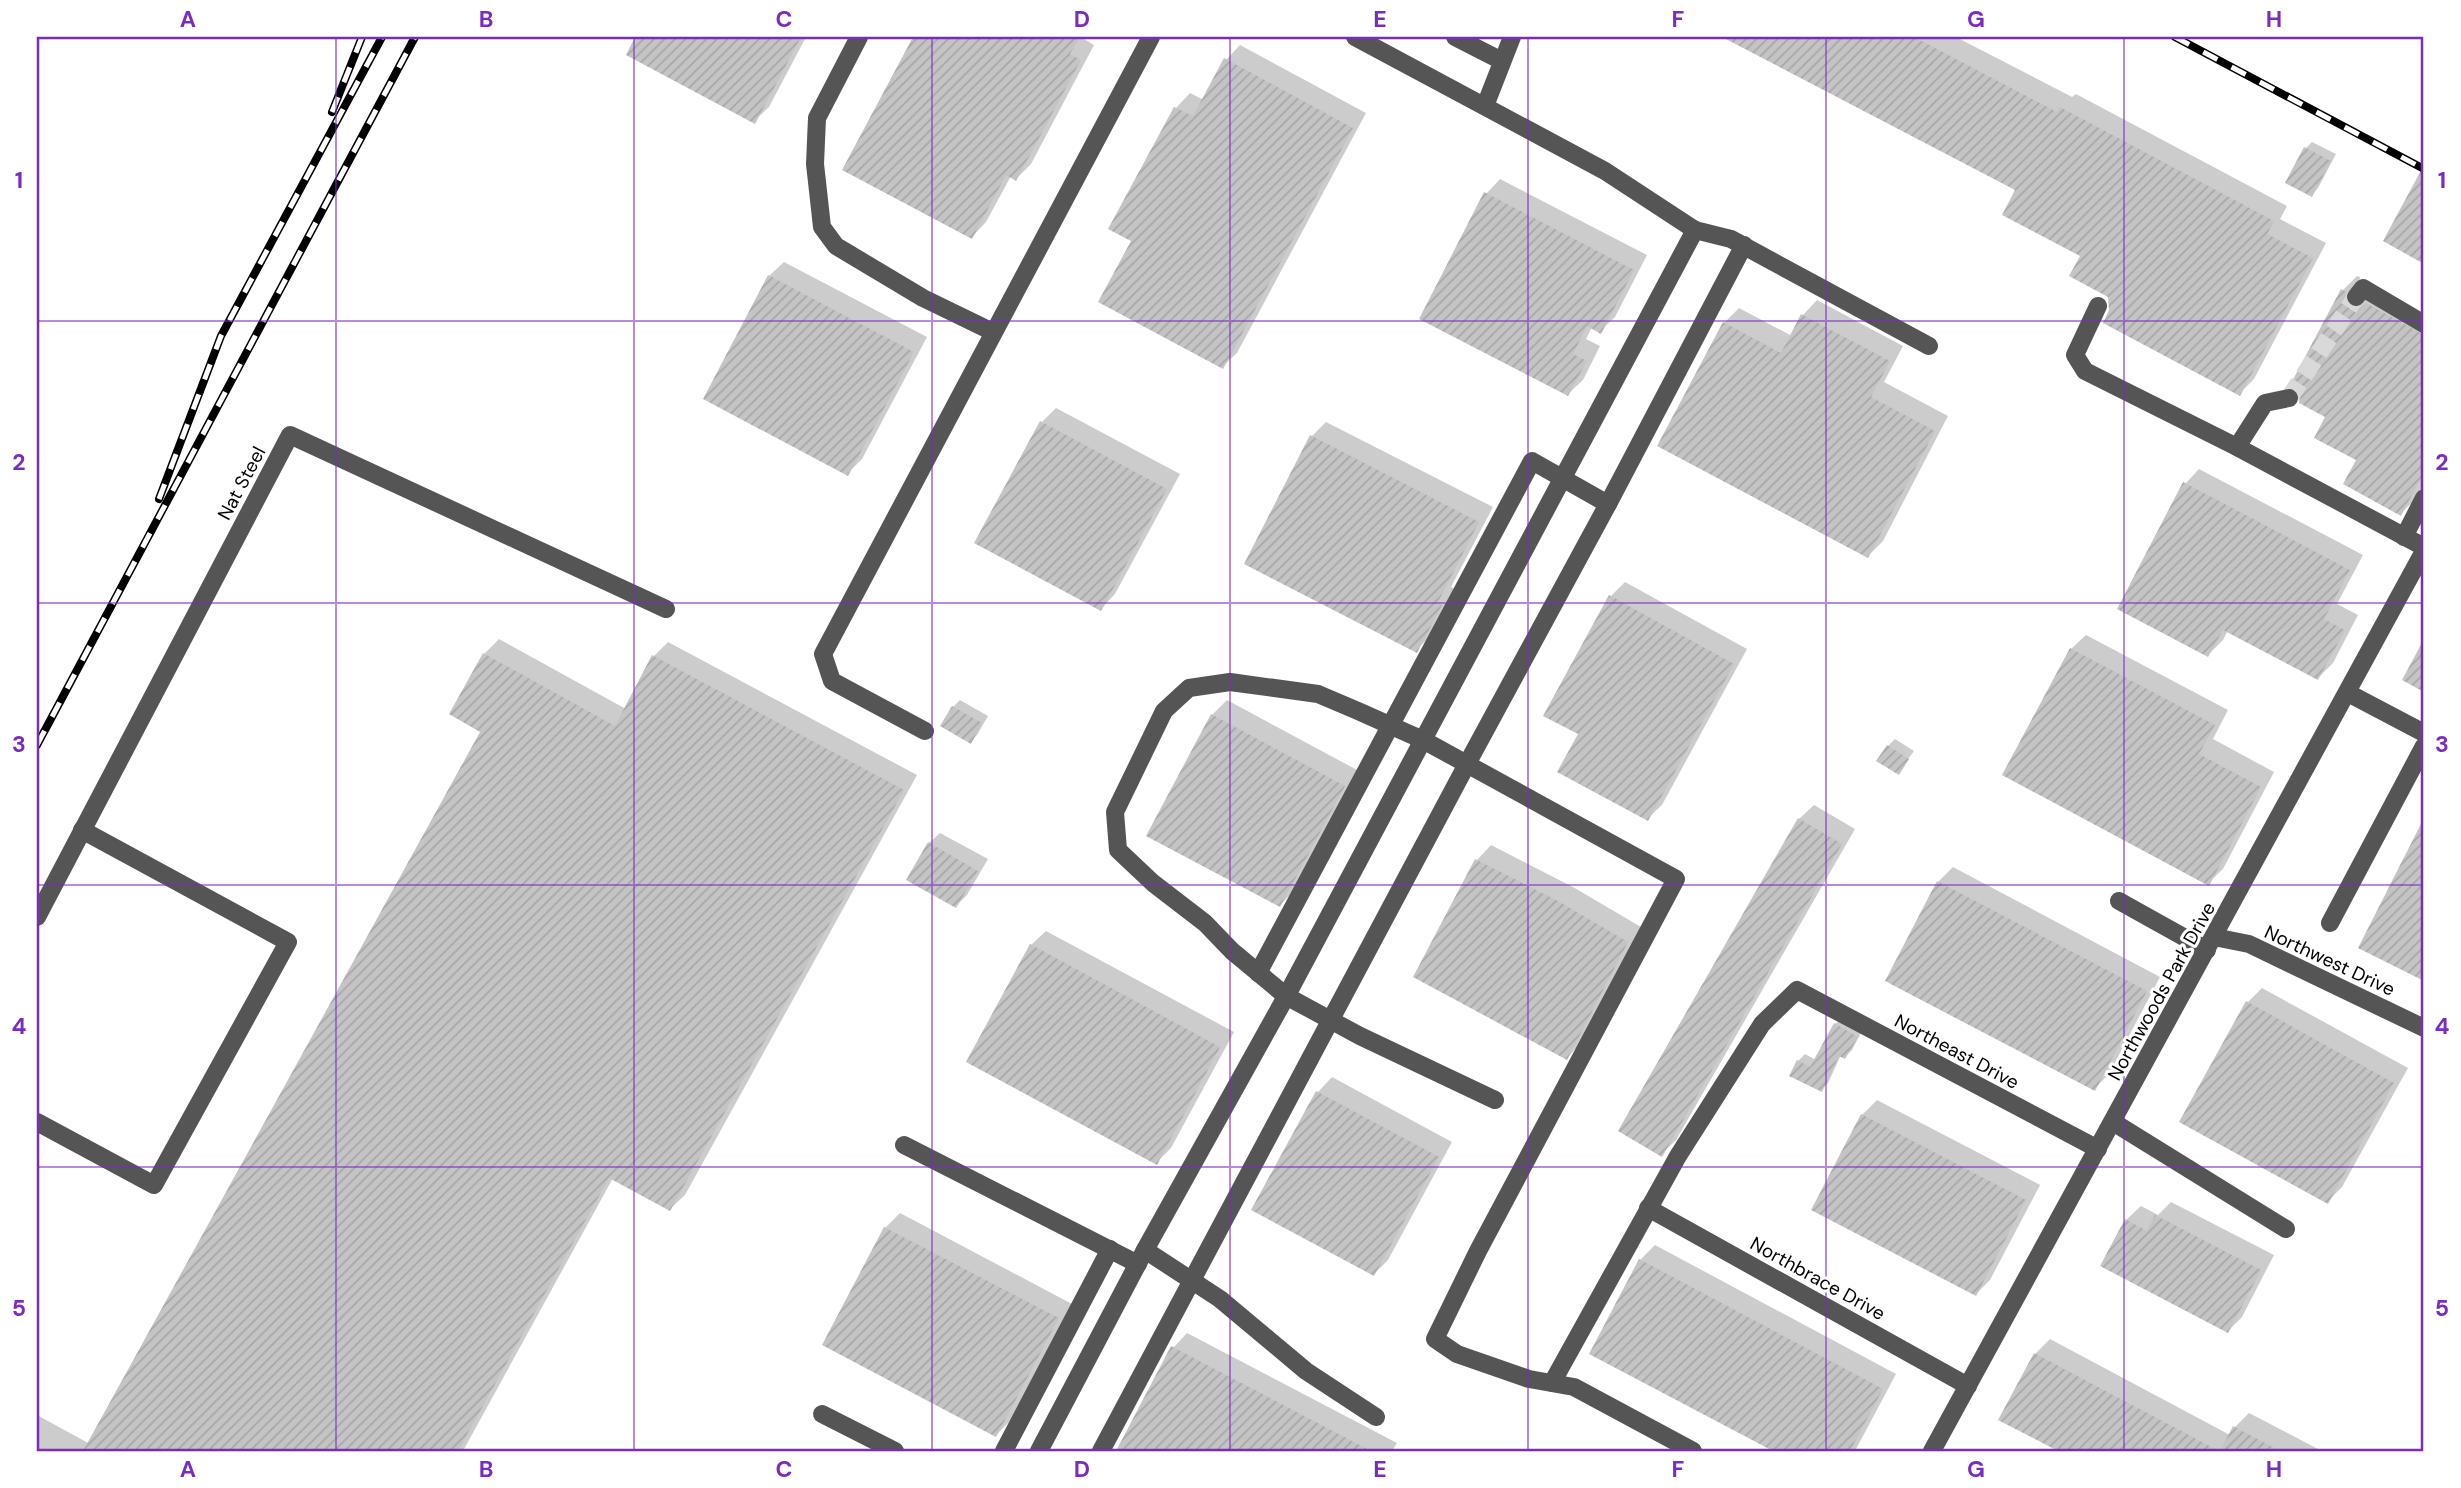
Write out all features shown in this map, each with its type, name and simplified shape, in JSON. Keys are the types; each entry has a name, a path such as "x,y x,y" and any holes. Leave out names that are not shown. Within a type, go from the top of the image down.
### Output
{"street":[{"path":"859,37 817,118 815,164 822,227 836,246 923,298 993,332"},
{"path":"925,731 832,681 823,654 1151,37"},
{"path":"1355,37 1605,171 1695,230 1744,245 1929,346"},
{"path":"1455,37 1502,61"},
{"path":"1485,106 1512,37"},
{"path":"1039,1451 1141,1257 1286,996 1695,230"},
{"path":"1101,1451 1744,245"},
{"path":"2356,297 2363,288 2424,324"},
{"path":"2098,306 2075,355 2085,371 2237,447 2424,549"},
{"path":"2237,447 2265,403 2289,398"},
{"name":"Nat Steel","path":"37,917 290,435 666,609"},
{"path":"1258,973 1532,461 1608,504"},
{"path":"2404,537 2424,498"},
{"name":"Northwoods Park Drive","path":"1932,1451 2348,693 2424,549"},
{"path":"1495,1100 1286,996 1118,850 1115,812 1164,711 1189,688 1230,682 1318,694 1423,740 1676,879 1497,1215 1435,1339 1457,1354 1529,1379 1574,1387 1693,1451"},
{"path":"2348,693 2424,733"},
{"path":"2330,923 2424,746"},
{"path":"37,1122 155,1185 288,942 82,830"},
{"name":"Northwest Drive","path":"2119,901 2210,944 2249,944 2424,1028"},
{"name":"Northeast Drive","path":"1648,1208 1762,1024 1797,990 2098,1149"},
{"path":"2113,1122 2286,1229"},
{"path":"904,1145 1110,1249 1141,1257 1192,1281 1220,1299 1306,1371 1376,1417"},
{"path":"1552,1383 1648,1208"},
{"name":"Northbrace Drive","path":"1648,1208 1968,1386"},
{"path":"1003,1451 1110,1249"},
{"path":"822,1414 895,1451"}],"building":[{"path":"635,37 801,37 755,124 626,55"},
{"path":"913,37 1080,37 1070,54 1081,60 1016,181 1006,175 972,239 842,170"},
{"path":"1722,37 1914,37 2057,112 2060,107 2274,221 2267,234 2313,258 2240,396 2103,323 2109,310 2108,297 2069,276 2080,256 2002,215 2015,190"},
{"path":"1224,58 1353,128 1223,369 1098,302 1131,241 1108,229 1174,107 1193,116"},
{"path":"2304,147 2331,161 2312,197 2285,183"},
{"path":"2424,165 2424,264 2383,241"},
{"path":"1484,192 1634,270 1601,334 1587,326 1573,354 1587,361 1568,396 1419,319"},
{"path":"768,275 914,352 848,476 703,399"},
{"path":"2341,289 2346,292 2345,301 2350,306 2360,308 2366,303 2424,335 2424,472 2401,516 2343,484 2356,460 2314,438 2325,417 2299,403 2298,391 2289,387"},
{"path":"1801,314 1890,361 1871,397 1935,431 1868,558 1657,446 1723,322 1781,353"},
{"path":"1040,421 1167,489 1101,611 974,543"},
{"path":"1310,435 1479,522 1438,602 1442,605 1417,653 1244,564"},
{"path":"2183,482 2350,570 2324,619 2345,630 2318,680 2223,630 2208,657 2117,609"},
{"path":"1609,595 1734,664 1648,821 1557,772 1578,734 1543,716"},
{"path":"2424,639 2424,692 2402,680"},
{"path":"2070,648 2215,725 2199,754 2261,787 2209,886 2002,775"},
{"path":"483,653 615,726 652,655 904,790 670,1211 609,1178 458,1451 83,1451 480,732 449,714"},
{"path":"952,706 982,723 971,744 940,726"},
{"path":"1211,714 1345,786 1280,907 1146,836"},
{"path":"1887,745 1909,759 1899,775 1876,761"},
{"path":"1798,818 1842,844 1662,1157 1618,1131"},
{"path":"2424,818 2424,981 2358,948"},
{"path":"928,842 978,871 956,908 906,880"},
{"path":"1475,859 1558,901 1628,942 1567,1060 1413,977"},
{"path":"1937,881 2147,991 2095,1091 1885,981"},
{"path":"1030,944 1220,1047 1157,1165 966,1062"},
{"path":"2246,1001 2394,1083 2328,1204 2179,1122"},
{"path":"1834,1023 1858,1037 1845,1059 1839,1056 1822,1092 1789,1076 1797,1060 1810,1067"},
{"path":"1316,1091 1439,1157 1374,1276 1251,1210"},
{"path":"1861,1114 2026,1200 1976,1296 1811,1210"},
{"path":"2155,1215 2261,1270 2228,1333 2100,1266 2125,1219 2147,1231"},
{"path":"884,1227 1059,1318 996,1437 822,1345"},
{"path":"1639,1259 1883,1389 1850,1451 1773,1451 1589,1354"},
{"path":"1171,1346 1371,1451 1116,1451"},
{"path":"2034,1353 2219,1451 2058,1451 1998,1420"},
{"path":"2233,1426 2280,1451 2220,1451"}],"tunnel":[{"path":"2289,398 2356,297"}],"railway":[{"path":"332,112 362,37"},
{"path":"159,499 221,336 382,37"},
{"path":"37,745 415,37"},
{"path":"2175,37 2424,169"}]}
